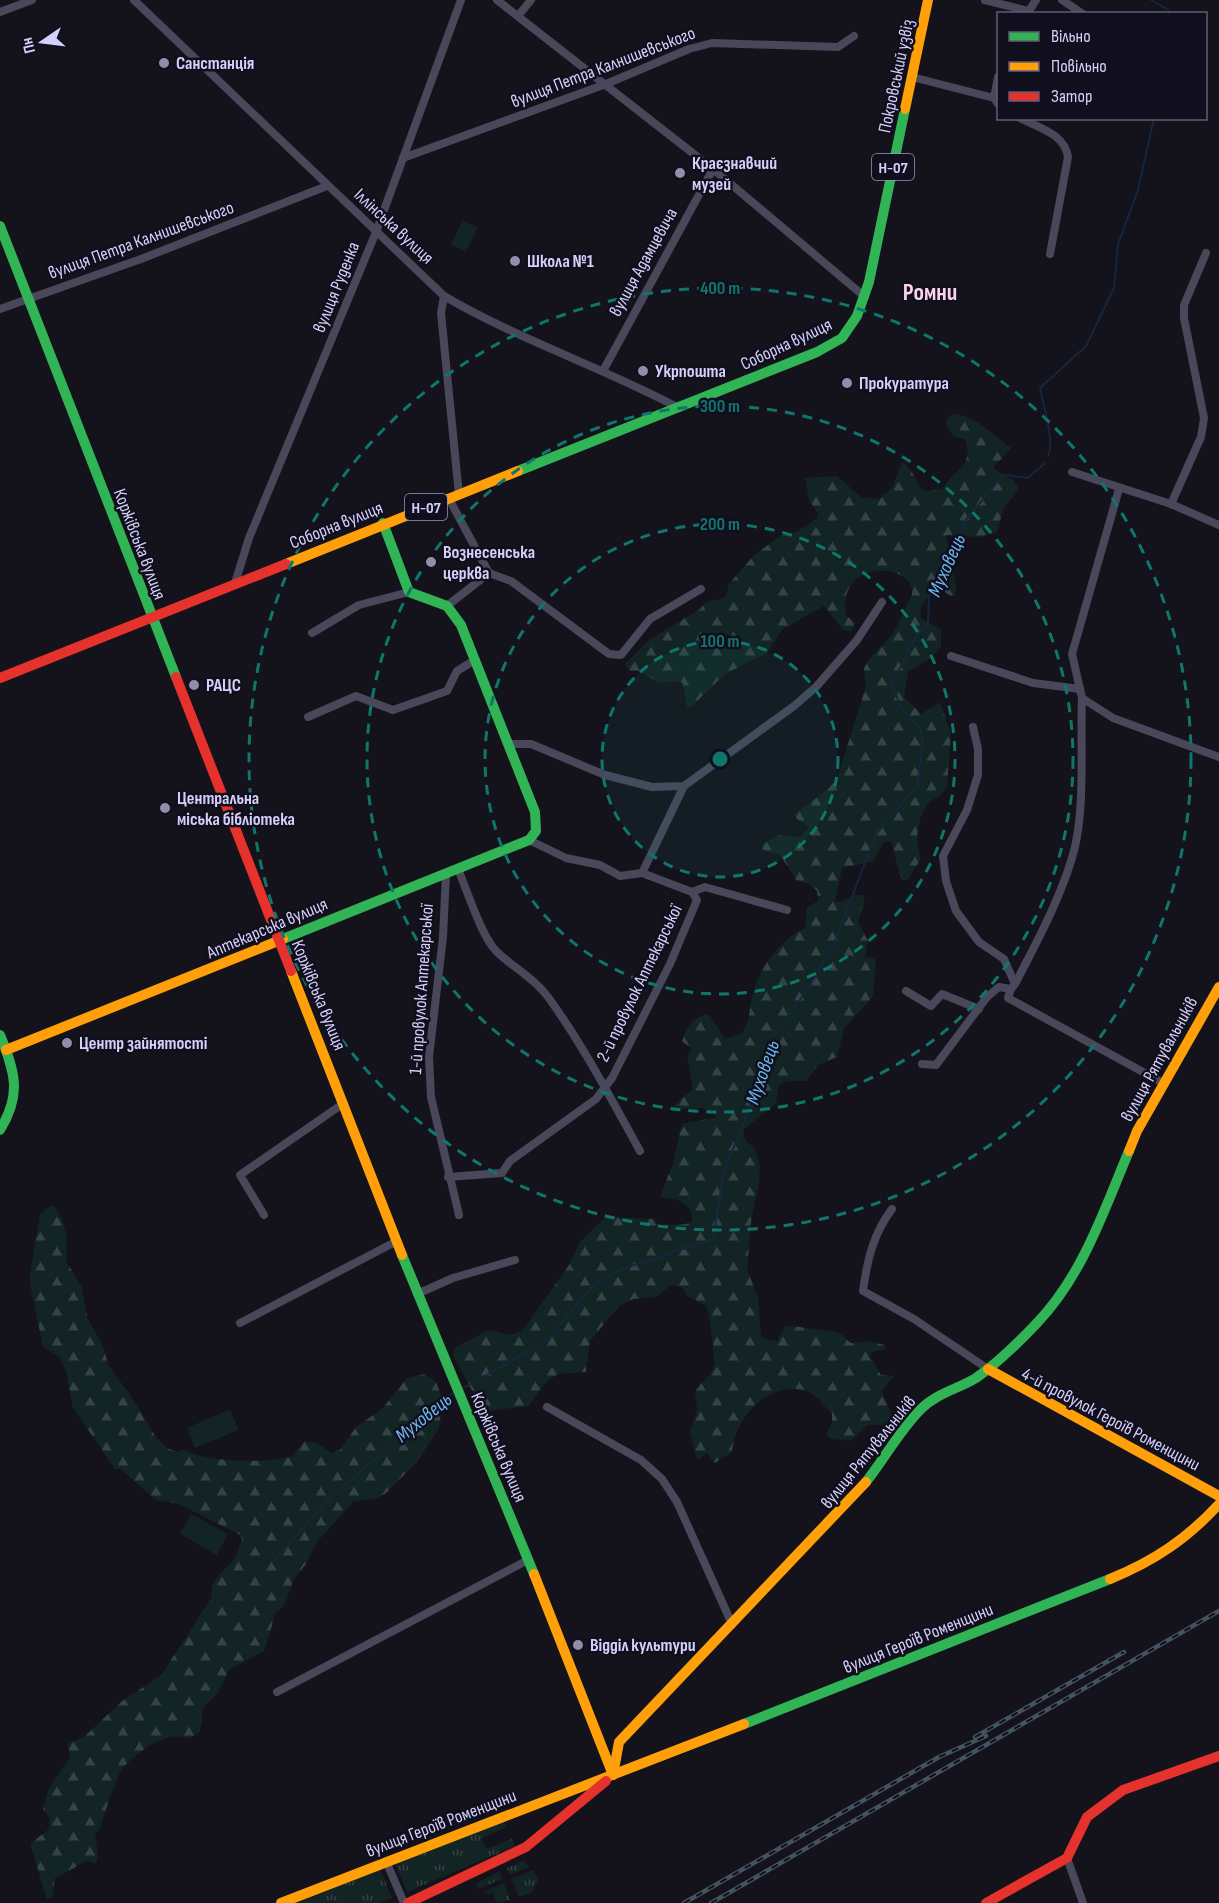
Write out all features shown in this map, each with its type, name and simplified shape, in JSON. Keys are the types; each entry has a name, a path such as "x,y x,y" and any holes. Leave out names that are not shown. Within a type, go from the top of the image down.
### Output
{"street":[{"path":"0,12 33,0"},
{"name":"Іллінська вулиця","path":"134,0 444,296 487,321 603,371 679,408"},
{"name":"вулиця Руденка","path":"235,583 249,538 376,232 461,0"},
{"path":"496,0 713,169 865,297"},
{"path":"518,16 531,0"},
{"name":"Покровський узвіз","path":"849,331 865,297 928,0"},
{"path":"985,0 1027,12 1036,0"},
{"path":"1062,0 1080,12"},
{"name":"вулиця Петра Калнишевського","path":"403,158 606,84 689,49 712,43 838,47 854,36"},
{"path":"912,77 996,101"},
{"path":"1024,120 1059,138 1067,146 1068,158 1050,254"},
{"name":"вулиця Адамцевича","path":"603,371 713,169"},
{"name":"вулиця Петра Калнишевського","path":"0,309 141,260 327,186"},
{"name":"Коржівська вулиця","path":"0,226 417,1294 528,1560 613,1775"},
{"path":"1171,504 1201,437 1204,418 1184,318 1184,305 1206,253"},
{"path":"444,296 441,313 454,497 489,573 511,581 609,654 621,656 650,619 701,589"},
{"name":"Соборна вулиця","path":"0,678 383,523 454,497 817,352 842,338 849,331"},
{"path":"1072,472 1171,504 1219,525"},
{"path":"1119,489 1072,654 1081,694 1081,782 1072,857 1033,951 1008,998 1163,1083"},
{"path":"383,523 409,592"},
{"path":"447,606 489,573"},
{"path":"312,633 359,605 409,592 447,606 461,625 510,744 531,744 605,775 652,787 684,786"},
{"path":"642,873 684,786 794,706 816,687 857,640 882,602"},
{"path":"951,656 1033,683 1081,694 1113,718 1219,758"},
{"path":"308,717 356,696 397,710 447,691 457,671 476,660"},
{"path":"973,727 978,749 978,775 967,810 943,856 946,881 956,911 979,942 1004,959 1013,986"},
{"name":"Аптекарська вулиця","path":"6,1050 529,840 536,831 535,813 510,744"},
{"path":"529,840 566,858 600,865 621,876 642,873 692,892 705,887 787,910"},
{"name":"2-й провулок Аптекарської","path":"458,869 486,937 496,951 534,981 548,997 640,1151"},
{"name":"1-й провулок Аптекарської","path":"446,874 443,937 429,1057 431,1097 448,1177 459,1215"},
{"name":"2-й провулок Аптекарської","path":"604,1088 628,1049 670,964 697,900 692,892"},
{"path":"922,1064 936,1065 999,987 1013,986"},
{"name":"вулиця Рятувальників","path":"613,1775 619,1742 857,1495 920,1410 937,1396 974,1379 988,1368 1038,1322 1061,1293 1080,1264 1137,1131 1219,987"},
{"path":"906,992 931,1006 942,994 979,1009"},
{"path":"0,1035 14,1072 16,1096 12,1114 0,1130"},
{"path":"448,1177 502,1173 510,1161 596,1099 604,1088"},
{"path":"264,1215 240,1175 344,1103"},
{"path":"892,1209 882,1221 867,1258 863,1291 914,1319 988,1368"},
{"path":"240,1323 397,1241"},
{"path":"417,1294 453,1278 515,1260"},
{"name":"4-й провулок Героїв Роменщини","path":"988,1368 1219,1496"},
{"path":"547,1407 641,1460 662,1479 677,1502 732,1624"},
{"name":"вулиця Героїв Роменщини","path":"281,1903 816,1697 1144,1565 1169,1552 1194,1533 1219,1504"},
{"path":"277,1692 528,1560"},
{"path":"986,1903 1067,1858 1088,1816 1123,1790 1219,1756"},
{"name":"вулиця Героїв Роменщини","path":"406,1903 526,1847 613,1775"},
{"path":"1067,1858 1083,1903"},
{"path":"386,1861 406,1903"}],"green space":[{"path":"462,220 478,227 466,252 451,245"},
{"path":"958,414 976,421 1011,448 993,468 1014,481 1019,489 1003,510 997,532 980,537 946,535 956,586 955,595 950,596 940,588 928,597 921,609 921,619 941,629 941,647 931,658 908,672 904,697 921,714 940,702 951,733 947,787 929,803 921,816 917,838 921,859 907,880 903,880 900,875 891,841 883,843 874,861 842,868 835,901 839,902 855,895 863,895 865,899 858,922 868,941 865,956 874,958 876,962 873,996 844,1029 837,1057 818,1065 806,1081 787,1081 779,1085 776,1103 744,1129 746,1140 755,1148 760,1166 751,1221 747,1269 758,1298 761,1335 765,1339 777,1341 785,1326 794,1326 839,1333 851,1343 869,1341 884,1345 886,1349 872,1352 870,1356 881,1375 894,1376 882,1391 892,1417 886,1425 867,1425 851,1441 831,1439 826,1435 832,1422 832,1414 817,1398 807,1391 793,1389 780,1391 767,1396 747,1414 740,1426 732,1452 715,1463 707,1453 699,1459 696,1457 690,1432 697,1409 695,1392 713,1369 712,1339 707,1306 687,1296 683,1288 675,1285 671,1285 656,1297 633,1299 619,1306 590,1341 586,1372 558,1374 546,1382 529,1406 485,1411 453,1355 456,1347 489,1330 510,1335 522,1331 569,1265 579,1243 605,1217 654,1219 658,1225 692,1222 690,1210 682,1202 660,1197 673,1163 682,1124 718,1117 702,1108 674,1109 675,1104 693,1089 687,1056 692,1049 682,1041 694,1021 706,1014 710,1016 725,1039 741,1034 748,1021 755,987 765,966 778,948 805,928 807,907 818,901 817,891 809,884 796,880 781,856 762,849 762,845 778,835 800,837 809,827 796,818 795,814 827,790 837,779 866,686 864,668 893,633 912,591 908,581 899,574 887,571 862,576 852,584 846,597 846,615 855,623 852,631 843,630 824,606 783,629 767,653 725,674 691,707 687,707 683,684 680,681 659,683 638,671 629,671 625,664 649,640 700,609 705,603 726,597 729,584 754,555 780,536 798,531 817,518 818,514 809,500 805,478 837,476 861,497 879,499 892,488 902,462 910,469 924,490 943,489 967,457 965,439 953,435 946,424 949,416"},
{"path":"51,1206 55,1206 63,1221 67,1239 66,1261 82,1287 87,1317 104,1348 108,1365 131,1396 157,1439 169,1449 179,1452 184,1449 193,1454 220,1459 267,1460 291,1457 304,1442 317,1443 331,1453 341,1449 356,1427 382,1409 407,1378 425,1374 436,1382 443,1400 439,1429 416,1463 378,1498 353,1502 316,1543 306,1564 294,1579 285,1604 276,1613 264,1651 229,1670 219,1692 203,1708 200,1732 189,1739 171,1737 152,1744 121,1770 101,1827 95,1834 98,1856 96,1864 87,1861 55,1878 52,1898 47,1899 30,1844 49,1829 50,1818 43,1809 49,1788 70,1757 68,1744 85,1736 121,1702 161,1675 212,1597 213,1584 235,1557 242,1539 240,1535 179,1504 156,1500 120,1469 115,1469 73,1408 66,1371 59,1356 43,1347 30,1284 40,1214"},
{"path":"230,1409 239,1430 195,1448 187,1428"},
{"path":"191,1514 228,1534 217,1555 180,1534"},
{"path":"503,1820 506,1827 482,1838 486,1849 512,1839 515,1846 407,1892 395,1864"},
{"path":"523,1861 530,1867 510,1875 507,1868"},
{"path":"380,1869 392,1898 379,1903 297,1903"},
{"path":"533,1870 539,1879 532,1892 519,1897 511,1879"},
{"path":"499,1871 502,1879 478,1889 476,1884"},
{"path":"504,1883 510,1900 497,1903 493,1893 483,1892"}],"waterway":[{"name":"Муховець","path":"1151,0 1168,12"},
{"name":"Муховець","path":"1048,456 1049,433 1040,388 1086,346 1114,288 1118,244 1138,190 1154,120"},
{"name":"Муховець","path":"462,1389 546,1341 591,1288 619,1270 713,1239 724,1171 760,1082 773,1036 805,993 833,946 876,834 917,786 923,742 920,729 900,706 892,683 912,643 928,623 929,596 957,549 965,521 998,481 1006,475 1028,478 1045,463"},
{"name":"Муховець","path":"273,1562 333,1494 393,1444 439,1400 454,1393"}],"railway":[{"path":"711,1903 1219,1611"},
{"path":"975,1737 1124,1652"},
{"path":"684,1903 939,1757 986,1736"}],"traffic: fast":[{"path":"518,471 817,352 842,338 857,316 869,282 905,109"},
{"path":"0,226 176,677"},
{"path":"283,939 529,840 536,831 535,812 461,625 447,606 409,592 383,523"},
{"path":"0,1035 14,1083 11,1105 0,1130"},
{"path":"866,1482 899,1435 921,1409 941,1395 976,1378 992,1366 1023,1338 1053,1304 1080,1263 1091,1241 1129,1151"},
{"path":"402,1255 534,1574"},
{"path":"744,1724 1110,1579"}],"traffic: slow":[{"path":"905,109 928,0"},
{"path":"286,564 518,471"},
{"path":"6,1050 283,939"},
{"path":"291,971 402,1255"},
{"path":"1129,1151 1137,1131 1219,987"},
{"path":"988,1369 1219,1496"},
{"path":"613,1775 619,1742 866,1482"},
{"path":"1110,1579 1141,1565 1169,1548 1195,1528 1219,1504"},
{"path":"534,1574 613,1775"},
{"path":"281,1903 744,1724"}],"traffic: jam":[{"path":"0,678 286,564"},
{"path":"176,677 291,971"},
{"path":"986,1903 1067,1858 1087,1817 1123,1790 1219,1756"},
{"path":"408,1903 526,1847 606,1781"}],"place":[{"name":"Санстанція","path":"164,63"},
{"name":"Краєзнавчий музей","path":"680,173"},
{"name":"Школа №1","path":"515,261"},
{"name":"Укрпошта","path":"643,371"},
{"name":"Прокуратура","path":"847,383"},
{"name":"Вознесенська церква","path":"431,562"},
{"name":"РАЦС","path":"194,685"},
{"name":"Центральна міська бібліотека","path":"165,808"},
{"name":"Центр зайнятості","path":"67,1043"},
{"name":"Відділ культури","path":"578,1645"}],"district":[{"name":"Ромни","path":"930,292"}]}
